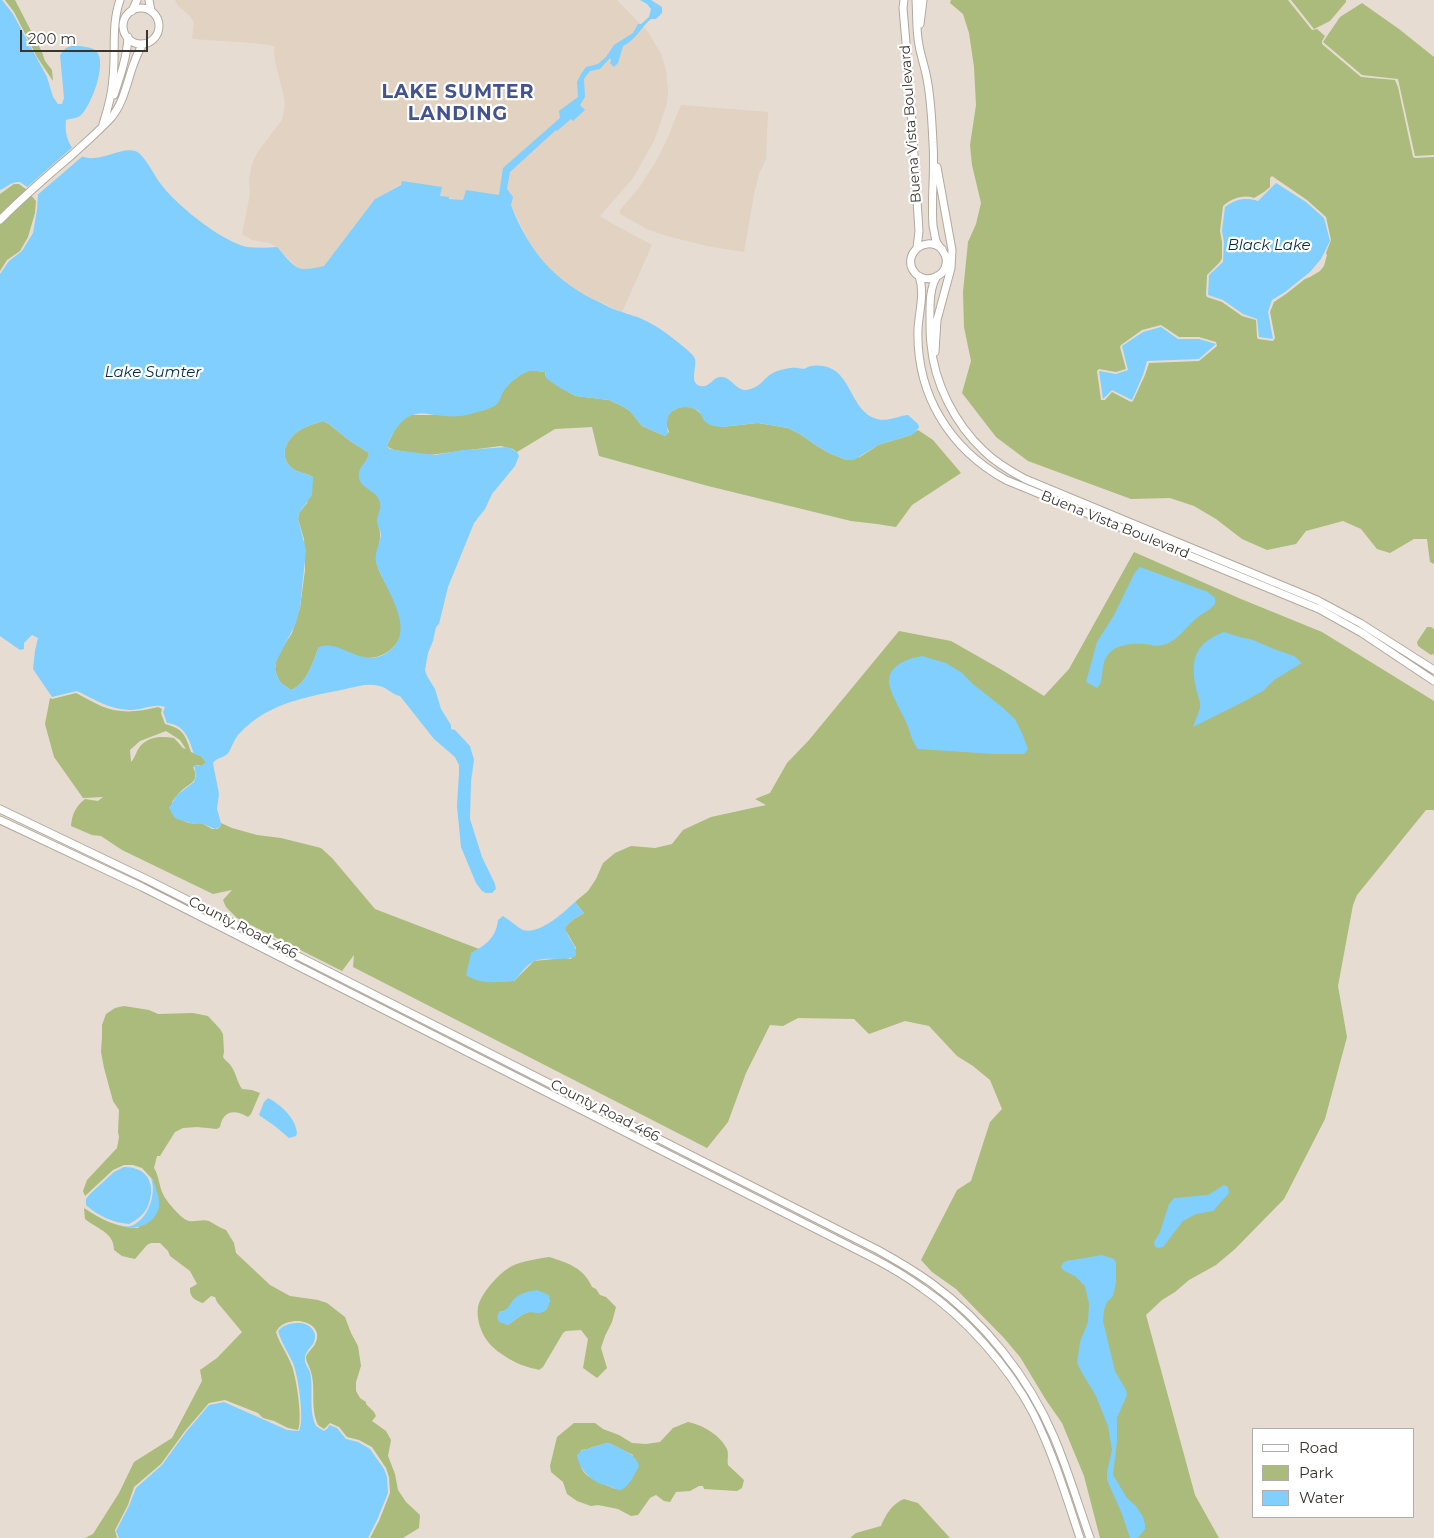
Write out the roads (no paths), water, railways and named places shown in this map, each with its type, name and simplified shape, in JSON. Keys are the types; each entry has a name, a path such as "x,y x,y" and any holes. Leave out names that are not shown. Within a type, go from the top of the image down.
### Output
{"main road":[{"path":"107,112 113,78 115,14 120,0"},
{"path":"132,11 137,0"},
{"path":"149,0 151,12"},
{"name":"Buena Vista Boulevard","path":"904,0 902,8 909,71 919,231 916,248"},
{"name":"Buena Vista Boulevard","path":"916,0 918,44 927,78 934,143 933,226 936,240 942,249"},
{"path":"918,44 923,0"},
{"path":"138,8 151,12 157,20 158,30 150,41 143,44 136,43 128,37 123,28 124,21 127,15 138,8"},
{"path":"103,125 125,60 128,37"},
{"path":"0,220 18,201 111,118 121,101 134,60 143,44"},
{"path":"934,143 952,250 951,268 937,320 935,348 937,375"},
{"path":"930,243 942,249 945,254 946,263 943,271 938,276 929,279 919,276 913,269 911,261 916,248 930,243"},
{"name":"Buena Vista Boulevard","path":"919,276 922,284 918,329 919,355 924,383 938,415 954,438 974,459 992,473 1031,491 1319,609 1362,633 1434,681"},
{"name":"Buena Vista Boulevard","path":"938,276 932,288 930,308 930,344 937,375 947,400 962,426 983,451 998,463 1025,479 1317,600 1360,623 1434,670"},
{"path":"992,473 998,463"},
{"name":"County Road 466","path":"0,809 146,879 878,1250 923,1277 982,1327 1008,1359 1040,1407 1064,1461 1090,1538"},
{"name":"County Road 466","path":"0,820 142,887 874,1258 924,1288 975,1334 993,1355 1033,1412 1056,1466 1080,1538"},
{"path":"946,1306 953,1304 960,1307"}],"water":[{"name":"Lake Sumter","path":"0,0 13,14 47,77 53,97 58,104 62,104 64,98 60,55 70,46 89,48 97,52 100,58 99,75 89,104 80,116 66,120 68,140 78,154 87,158 97,158 125,151 133,151 140,154 171,196 202,223 237,244 247,247 277,247 293,264 300,269 304,269 324,266 375,199 401,185 402,181 442,187 440,196 449,197 449,199 463,200 466,190 499,195 503,168 560,118 559,111 578,97 577,82 586,67 598,64 606,57 614,45 633,33 638,24 641,24 649,17 651,9 640,0 651,0 662,7 662,13 656,19 651,19 647,22 632,40 623,46 618,63 614,67 610,63 610,58 600,69 590,71 584,79 585,97 580,105 585,110 573,121 571,119 556,130 510,172 507,189 513,197 511,205 526,237 546,264 570,286 609,307 639,317 685,348 695,359 694,378 695,382 700,386 706,386 717,378 724,377 739,388 746,390 756,387 771,374 780,370 823,366 833,369 840,375 861,408 868,415 885,420 908,415 919,427 914,434 878,445 854,460 847,460 831,454 788,428 758,423 714,426 704,420 699,411 685,407 675,409 668,416 668,434 665,436 642,426 630,411 622,406 609,400 576,396 546,378 545,372 533,371 526,372 515,379 505,389 497,404 488,409 459,416 415,414 396,428 387,445 388,448 435,455 463,450 508,447 517,452 519,456 515,466 492,494 485,509 474,523 448,587 439,624 436,627 428,653 425,670 435,689 441,709 451,725 451,729 455,730 470,746 474,760 471,781 470,819 482,857 496,889 492,893 482,891 476,883 461,847 457,806 459,765 455,757 434,739 400,696 379,686 362,685 311,696 279,706 251,723 238,735 229,752 213,763 219,794 217,809 221,823 220,827 215,829 203,824 194,824 177,819 169,808 177,795 194,782 196,776 194,765 202,766 205,761 201,756 194,754 188,738 182,730 173,724 167,723 163,712 165,707 156,706 134,710 115,708 77,691 52,697 33,669 38,638 32,635 24,643 24,649 20,650 0,636 0,274 9,261 22,251 33,233 38,194 20,182 12,183 0,190","holes":["323,421 369,453 360,470 359,477 362,484 376,495 380,502 377,521 381,535 376,552 376,562 397,610 400,634 396,645 385,654 376,657 367,658 335,647 319,647 305,677 297,687 291,690 281,683 275,670 276,662 296,623 300,608 306,550 298,519 299,513 312,495 313,477 292,468 286,459 285,449 289,440 300,430"]},
{"name":"Black Lake","path":"1276,183 1306,202 1324,218 1330,241 1321,259 1310,272 1272,300 1268,312 1273,339 1259,337 1257,319 1243,314 1223,300 1208,295 1209,275 1223,262 1224,242 1222,231 1225,207 1241,200 1258,201"},
{"path":"1161,327 1178,339 1199,339 1216,344 1199,359 1147,361 1132,400 1112,390 1103,399 1099,371 1116,374 1128,370 1122,346 1143,332"},
{"path":"1140,567 1208,592 1215,598 1215,603 1177,638 1167,644 1157,646 1133,644 1116,648 1106,658 1100,684 1097,688 1086,682 1097,642 1114,615 1135,572"},
{"path":"1224,632 1253,640 1294,656 1302,663 1274,680 1263,691 1193,727 1200,708 1194,678 1197,653 1207,641"},
{"path":"922,656 946,663 962,673 1015,719 1028,749 1024,754 918,749 893,694 889,680 890,674 901,663"},
{"path":"575,902 584,913 566,926 566,930 575,947 576,956 566,959 545,959 532,962 514,981 483,982 466,975 471,953 493,936 498,920 503,916 523,930 530,931 551,922"},
{"path":"268,1098 291,1117 296,1127 296,1136 289,1138 259,1115 264,1102"},
{"path":"124,1167 140,1170 149,1179 151,1185 150,1200 147,1208 141,1216 129,1224 106,1218 86,1205 86,1199 89,1195 114,1172"},
{"path":"151,1178 158,1197 159,1207 157,1213 149,1222 137,1227 131,1228 118,1225 131,1226 142,1218 152,1199 153,1184"},
{"path":"1224,1185 1228,1187 1229,1193 1213,1211 1196,1214 1183,1221 1163,1247 1155,1247 1154,1242 1160,1232 1169,1204 1174,1198 1208,1195"},
{"path":"1102,1255 1114,1259 1116,1262 1116,1283 1113,1296 1107,1302 1104,1310 1103,1321 1115,1371 1127,1395 1117,1418 1117,1441 1113,1475 1127,1498 1136,1506 1143,1517 1145,1529 1138,1538 1130,1538 1107,1480 1112,1450 1108,1426 1096,1396 1077,1363 1080,1342 1088,1322 1089,1304 1085,1286 1075,1276 1064,1271 1061,1267 1066,1261"},
{"path":"537,1290 549,1295 550,1301 544,1311 541,1313 526,1313 508,1325 499,1322 497,1317 499,1312 507,1309 516,1297"},
{"path":"300,1323 311,1327 315,1336 315,1340 306,1354 305,1360 310,1372 312,1413 316,1426 324,1431 329,1425 337,1428 346,1439 358,1442 370,1449 384,1469 387,1477 388,1493 368,1538 119,1538 116,1531 136,1488 162,1465 209,1405 224,1402 287,1430 299,1431 301,1408 297,1377 293,1363 278,1331 288,1324"},
{"path":"609,1443 623,1449 635,1458 639,1466 629,1483 620,1490 593,1479 585,1472 578,1460 577,1455 582,1450"}],"district":[{"name":"LAKE SUMTER LANDING","path":"458,103"}]}
